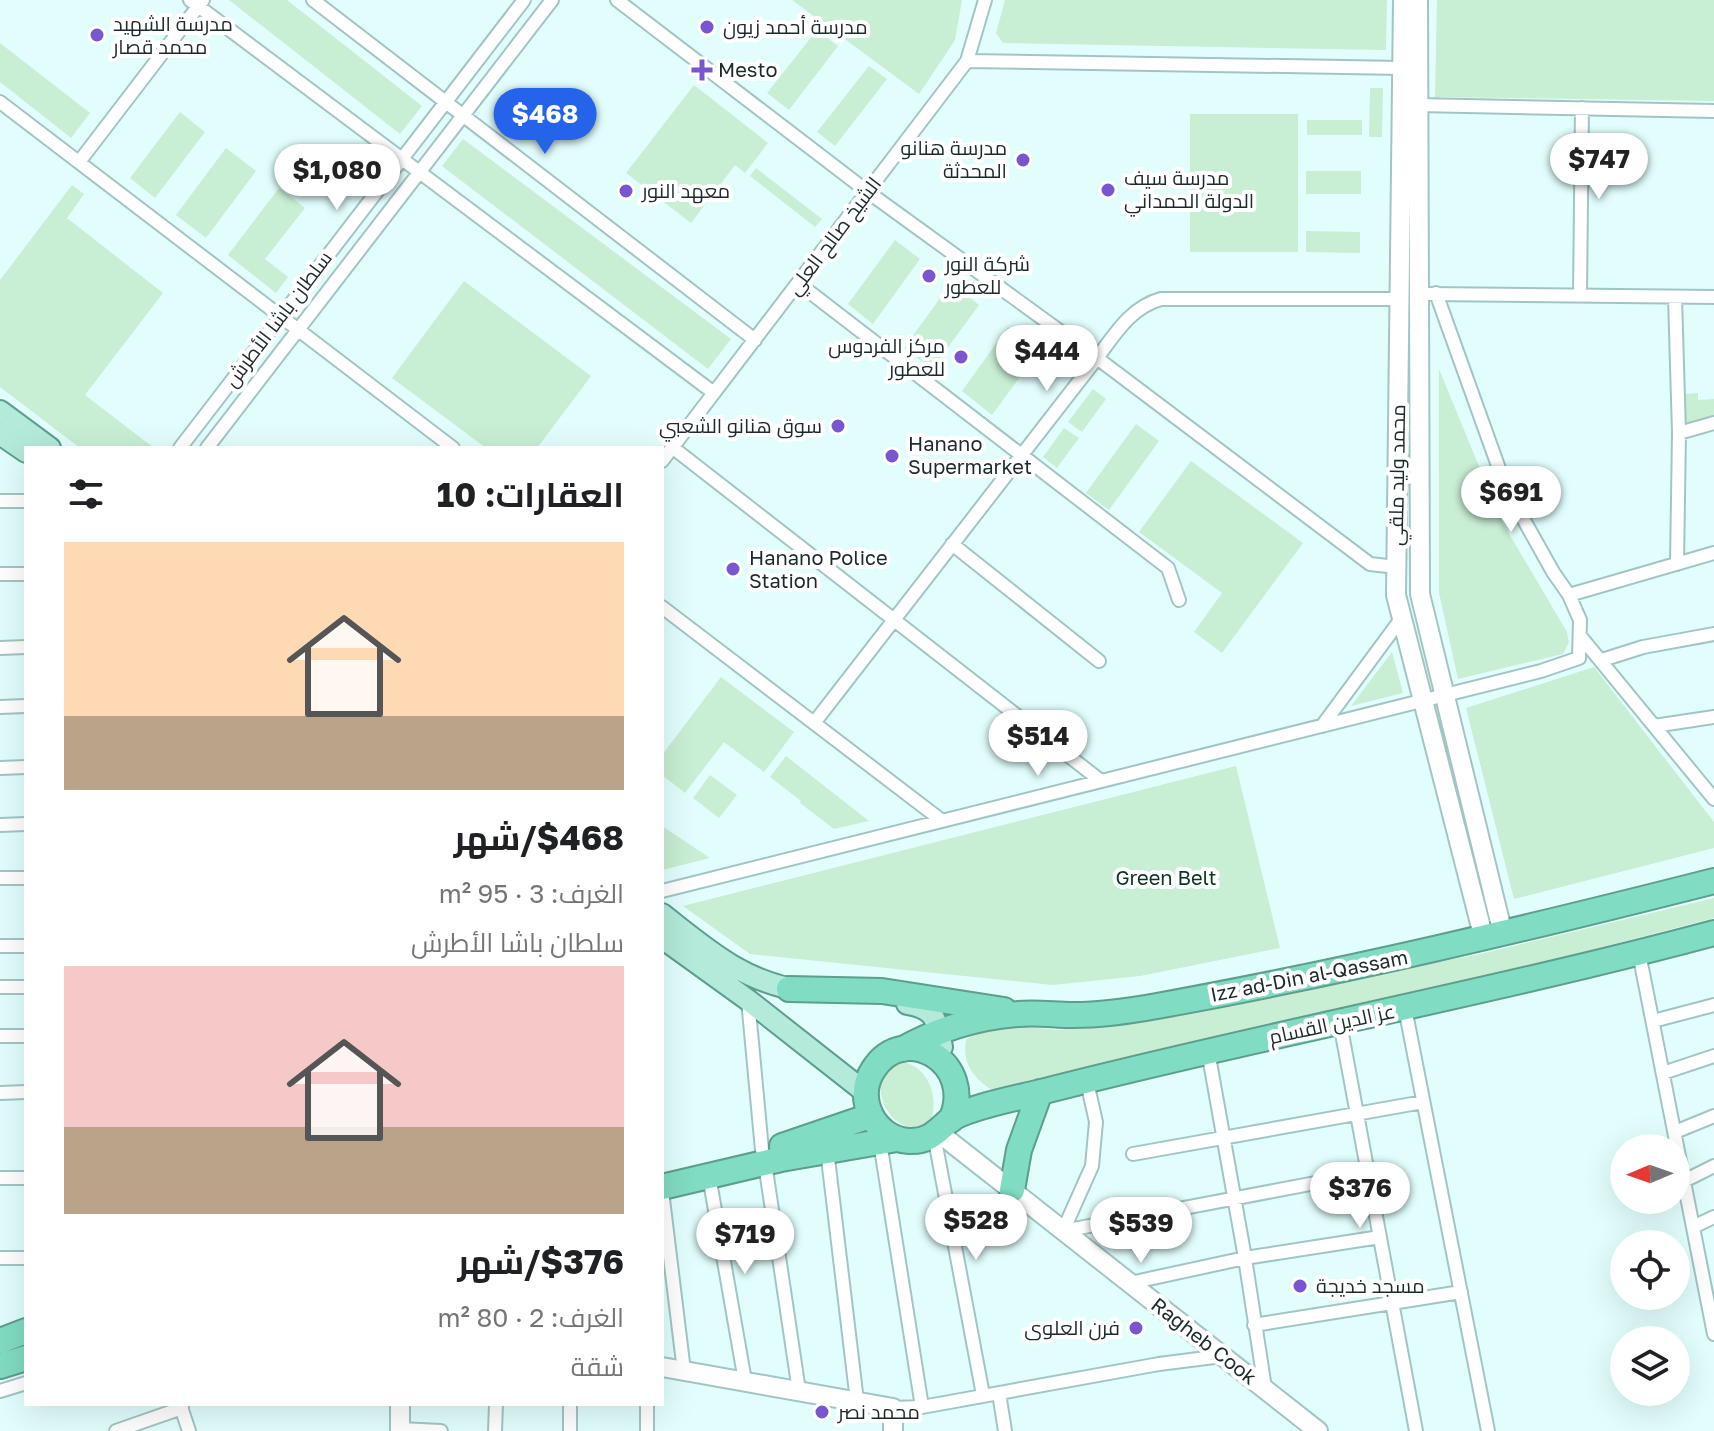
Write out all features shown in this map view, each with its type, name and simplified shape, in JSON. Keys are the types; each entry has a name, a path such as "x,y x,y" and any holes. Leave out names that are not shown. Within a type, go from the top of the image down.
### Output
{"highway":[{"name":"Izz ad-Din al-Qassam","path":"903,1049 939,1032 981,1019 1022,1013 1075,1015 1129,1011 1330,974 1494,937 1714,881"},
{"name":"عز الدين القسام","path":"941,1129 1040,1092 1714,933"},
{"path":"789,989 907,994 1022,1013"},
{"path":"664,1171 888,1141 917,1141 941,1129 956,1109 957,1085 946,1064 927,1051 903,1049 881,1060 868,1080 868,1104 877,1126 888,1141"},
{"path":"1012,1190 1019,1150 1040,1092"},
{"path":"664,1188 763,1157 868,1104"},
{"path":"0,1341 24,1332"},
{"path":"0,1366 24,1359"}],"main road":[{"path":"0,411 47,446"},
{"path":"0,434 24,451"},
{"path":"664,915 733,967 761,981 789,989 921,1006 933,1014 946,1064"},
{"path":"664,939 748,1000 868,1104"}],"street":[{"path":"313,0 755,340"},
{"name":"سلطان باشا الأطرش","path":"182,446 524,0"},
{"name":"سلطان باشا الأطرش","path":"209,446 552,0"},
{"path":"617,0 868,192 1097,358 1370,564 1396,567"},
{"name":"الشيخ صالح العلي","path":"664,458 967,61 985,0"},
{"name":"محمد وليد ملقي","path":"1403,0 1396,595 1494,937"},
{"name":"محمد وليد ملقي","path":"1418,0 1417,105 1428,294 1420,594 1494,937"},
{"path":"79,162 197,2 714,393"},
{"path":"967,61 1403,68"},
{"path":"0,102 450,446"},
{"path":"1417,105 1714,111"},
{"path":"1580,294 1582,108"},
{"path":"798,283 1168,568 1179,600"},
{"path":"664,890 1424,701 1579,658 1580,620 1569,595 1506,488 1428,294 1714,297"},
{"path":"1675,297 1679,433 1677,564"},
{"path":"814,723 1132,313 1146,303 1161,299 1399,299"},
{"path":"1679,433 1714,423"},
{"path":"672,447 1101,781"},
{"path":"0,501 24,501"},
{"path":"952,544 1099,661"},
{"path":"1569,595 1714,553"},
{"path":"0,574 24,574"},
{"path":"664,609 941,820"},
{"path":"1322,726 1401,619"},
{"path":"1602,660 1643,647 1714,634"},
{"path":"1581,637 1654,726 1707,782 1714,799"},
{"path":"0,648 24,647"},
{"path":"0,707 24,706"},
{"path":"1654,726 1714,717"},
{"path":"0,768 24,767"},
{"path":"0,825 24,824"},
{"path":"0,878 24,878"},
{"path":"0,946 24,946"},
{"path":"1639,953 1675,1132 1714,1116"},
{"path":"0,987 24,987"},
{"path":"748,1000 763,1157 799,1391"},
{"path":"1653,1021 1714,1005"},
{"path":"1405,1008 1488,1431"},
{"path":"1340,1023 1416,1431"},
{"path":"0,1036 24,1036"},
{"path":"1208,1051 1265,1388"},
{"path":"1663,1073 1714,1056"},
{"path":"1063,1231 1092,1166 1096,1122 1087,1082"},
{"path":"0,1093 24,1092"},
{"path":"1133,1154 1423,1102"},
{"path":"941,1129 983,1395"},
{"name":"Ragheb Cook","path":"941,1129 1063,1231 1318,1431"},
{"path":"888,1141 922,1407"},
{"path":"827,1150 857,1401"},
{"path":"1690,1178 1714,1166"},
{"path":"1063,1231 1368,1173"},
{"path":"709,1176 745,1381"},
{"path":"0,1178 24,1178"},
{"path":"664,1206 684,1371"},
{"path":"1690,1212 1709,1278 1714,1334"},
{"path":"1693,1227 1714,1217"},
{"path":"1130,1283 1245,1258 1380,1237"},
{"path":"0,1258 24,1258"},
{"path":"1254,1325 1461,1292"},
{"path":"664,1367 893,1408 922,1407 1159,1364 1222,1356"},
{"path":"0,1391 24,1384"},
{"path":"999,1393 1005,1431"},
{"path":"116,1431 181,1406 189,1431"},
{"path":"400,1406 400,1430 441,1431"},
{"path":"495,1431 496,1406"},
{"path":"570,1406 570,1431"},
{"path":"647,1406 647,1431"},
{"path":"893,1408 893,1431"}],"green space":[{"path":"229,0 287,0 422,106 400,134"},
{"path":"792,0 962,0 955,40 919,94"},
{"path":"1005,0 1387,0 1386,50 1003,43 996,33"},
{"path":"1437,0 1714,0 1714,101 1435,97"},
{"path":"817,30 838,46 789,110 767,93"},
{"path":"0,43 90,113 71,138 0,82"},
{"path":"869,66 887,79 835,146 817,132"},
{"path":"694,85 768,143 745,173 735,165 691,223 626,173"},
{"path":"1370,88 1383,88 1382,137 1369,137"},
{"path":"180,112 205,132 155,198 130,178"},
{"path":"1190,114 1298,114 1298,252 1190,252"},
{"path":"1307,120 1362,120 1362,135 1307,135"},
{"path":"463,139 731,339 708,369 442,166"},
{"path":"226,148 256,171 206,238 176,215"},
{"path":"756,168 822,219 815,227 750,176"},
{"path":"1306,171 1361,171 1361,194 1306,194"},
{"path":"72,185 84,194 67,218 163,293 85,395 151,446 77,446 0,387 0,280"},
{"path":"279,188 305,208 265,259 288,277 276,293 228,255"},
{"path":"1306,231 1360,232 1360,253 1306,252"},
{"path":"895,240 920,259 873,324 848,304"},
{"path":"464,281 591,376 538,446 483,446 392,378"},
{"path":"951,283 979,305 932,369 904,348"},
{"path":"1008,327 1039,351 992,415 962,391"},
{"path":"1439,369 1501,520 1567,632 1569,642 1563,654 1458,679 1439,593"},
{"path":"1093,389 1106,399 1082,432 1068,422"},
{"path":"1698,393 1698,400 1714,399 1714,420 1687,427 1684,425 1683,394"},
{"path":"1136,424 1159,441 1109,510 1086,493"},
{"path":"1064,428 1079,438 1057,468 1043,457"},
{"path":"1191,461 1303,543 1222,653 1194,632 1222,593 1139,532"},
{"path":"1392,652 1403,693 1351,706"},
{"path":"1594,667 1714,822 1714,848 1514,899 1466,708"},
{"path":"721,677 794,732 764,772 724,742 685,793 664,777 664,752"},
{"path":"786,756 869,821 834,829 800,803 770,777"},
{"name":"Green Belt","path":"1236,766 1280,948 1140,976 1053,985 750,954 683,906"},
{"path":"710,775 737,795 719,818 693,798"},
{"path":"664,827 710,858 664,870"},
{"path":"1714,898 1714,918 1401,999 992,1090 974,1075 967,1062 966,1040 990,1023 1057,1030 1169,1016 1480,954"},
{"path":"903,1062 920,1071 930,1086 934,1105 930,1124 915,1128 902,1124 884,1105 882,1079 890,1069"}],"place":[{"name":"مدرسة أحمد زيون","path":"707,27"},
{"name":"مدرسة الشهيد محمد قصار","path":"97,35"},
{"name":"Mesto","path":"702,70"},
{"name":"مدرسة هنانو المحدثة","path":"1023,160"},
{"name":"مدرسة سيف الدولة الحمداني","path":"1108,190"},
{"name":"معهد النور","path":"626,191"},
{"name":"شركة النور للعطور","path":"929,276"},
{"name":"مركز الفردوس للعطور","path":"961,357"},
{"name":"سوق هنانو الشعبي","path":"838,426"},
{"name":"Hanano Supermarket","path":"892,456"},
{"name":"Hanano Police Station","path":"733,569"},
{"name":"مسجد خديجة","path":"1300,1286"},
{"name":"فرن العلوى","path":"1136,1328"},
{"name":"محمد نصر","path":"822,1412"}]}
